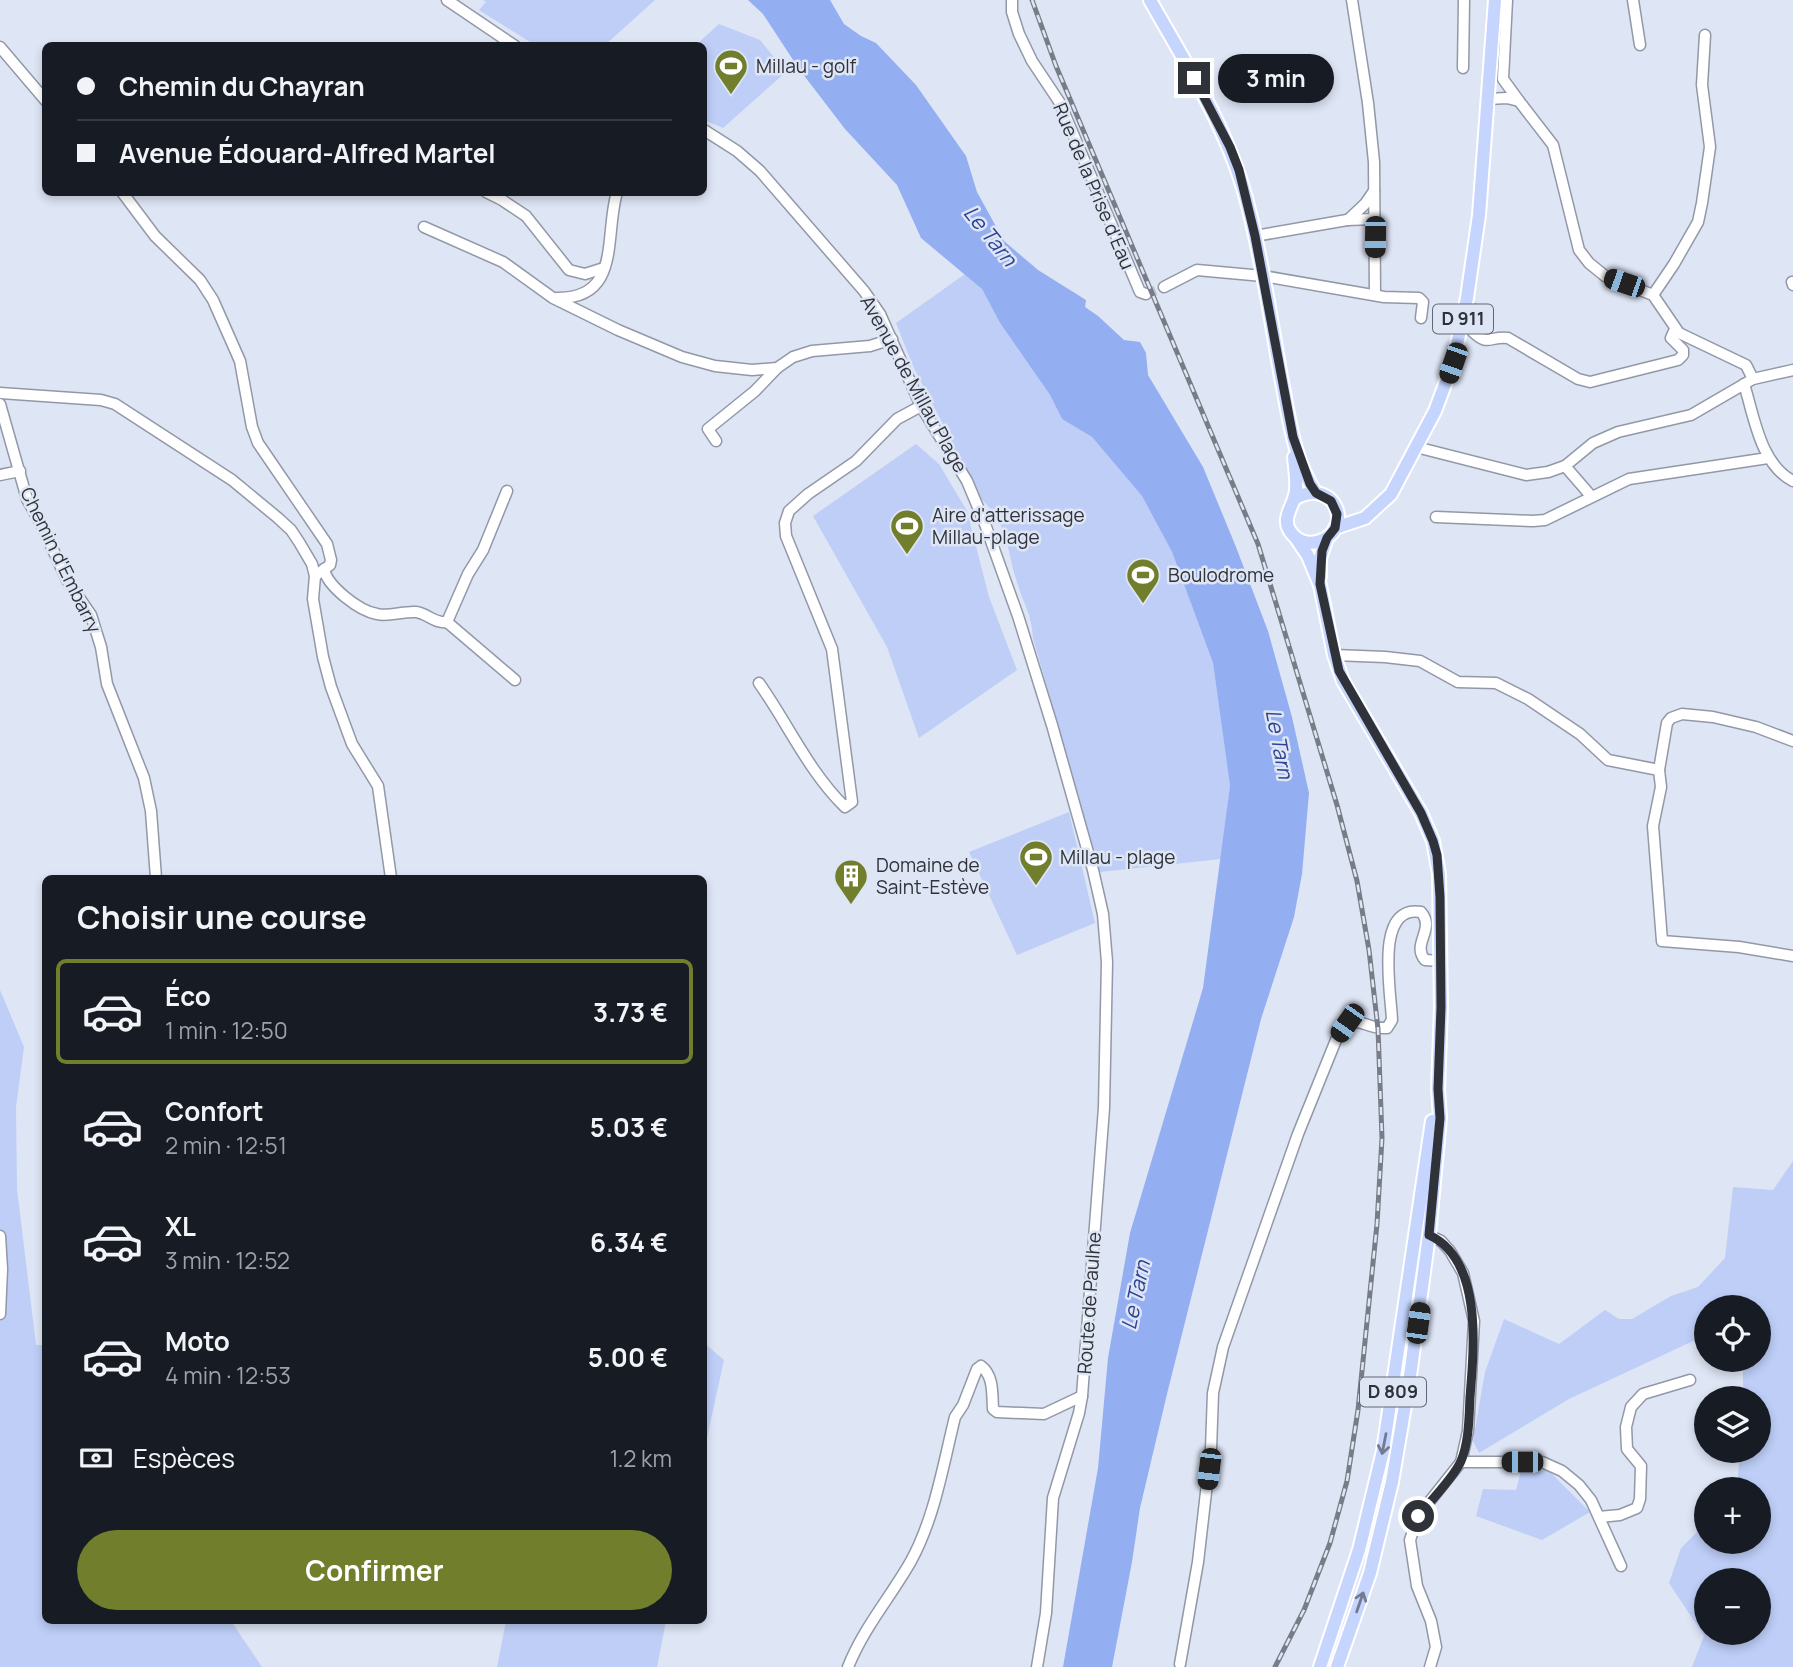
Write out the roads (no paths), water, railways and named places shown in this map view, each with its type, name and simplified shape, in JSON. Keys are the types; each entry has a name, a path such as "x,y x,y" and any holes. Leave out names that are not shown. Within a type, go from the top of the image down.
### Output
{"main road":[{"path":"1150,0 1230,147 1255,236 1293,437 1296,482 1294,499 1286,519 1289,529 1296,538 1310,543 1331,533 1338,518 1328,498 1307,493 1294,499"},
{"name":"D 911","path":"1331,533 1365,519 1398,482 1445,388 1461,331 1479,215 1495,0"},
{"path":"1293,437 1305,475 1316,493"},
{"path":"1335,508 1355,513 1378,506"},
{"name":"D 809","path":"1331,533 1320,558 1320,584 1334,655 1343,681 1413,797 1433,841 1439,874 1441,961 1438,1089 1429,1236 1408,1388 1389,1493 1370,1573 1337,1667"},
{"name":"D 809","path":"1296,538 1308,556 1320,584"},
{"name":"D 809","path":"1320,1667 1359,1550 1384,1451 1429,1236"}],"street":[{"path":"447,0 509,42"},
{"name":"Rue de la Prise d'Eau","path":"1012,0 1012,12 1019,34 1032,61 1060,103 1140,292 1146,294"},
{"path":"1352,0 1368,103 1374,191 1375,295"},
{"path":"1463,68 1464,0"},
{"path":"1507,0 1503,79 1553,145 1579,250 1589,263 1605,276 1653,295 1675,329 1702,346 1746,365 1768,458 1793,481"},
{"path":"1633,0 1640,45"},
{"path":"1653,295 1698,222 1702,203 1710,147 1702,85 1704,35"},
{"path":"0,47 42,96"},
{"path":"1488,99 1507,98 1519,102"},
{"name":"Avenue de Millau Plage","path":"707,132 737,151 760,171 864,291 892,339 921,406 967,481 1018,617 1079,818 1093,870 1105,935"},
{"path":"1347,220 1365,204 1374,191"},
{"path":"125,196 155,236 200,280 213,300 240,361 252,427 258,443 327,544 330,565 315,576"},
{"path":"494,196 526,216 569,270 585,274 604,268"},
{"path":"553,298 576,298 593,289 604,268 616,196"},
{"path":"1255,236 1347,220 1374,219"},
{"path":"424,227 503,262 553,298 682,357 715,366 740,369 777,368"},
{"path":"1164,287 1197,270 1263,276 1375,295 1419,298 1423,303 1421,318"},
{"path":"1475,310 1472,331 1482,340 1508,338 1578,379 1590,382 1678,360 1684,355 1683,350 1671,338 1675,329"},
{"path":"716,442 709,429 793,357 812,351 870,346 892,339"},
{"path":"1416,447 1526,475 1548,472 1565,466 1593,443 1605,438 1640,426 1691,415 1748,381 1793,370"},
{"path":"0,393 101,400 127,411 232,480 278,518 299,542 312,564 315,576 313,599 323,657 352,744 378,786 391,875"},
{"name":"Chemin d'Embarry","path":"0,404 27,499 67,580 90,615 101,647 107,684 144,778 151,811 156,875"},
{"path":"759,683 826,789 845,807 852,802 832,649 786,536 785,523 789,511 808,494 856,461 897,419 921,406"},
{"path":"1436,517 1545,520 1629,479 1768,458"},
{"path":"1565,466 1591,496"},
{"path":"0,475 20,471"},
{"path":"447,622 468,574 483,550 507,491"},
{"path":"324,569 329,583 377,615 418,612 441,623 447,622 515,680"},
{"path":"1334,655 1420,661 1458,682 1496,682 1528,699 1580,734 1608,760 1658,770"},
{"path":"1793,741 1735,722 1682,714 1671,718 1667,723 1658,770 1661,787 1653,826 1662,941 1739,947 1793,956"},
{"path":"1180,1664 1198,1562 1211,1449 1213,1393 1223,1347 1294,1146 1338,1035 1347,1023 1355,1020 1378,1029 1387,1028 1392,1020 1388,950 1391,929 1397,917 1411,910 1421,912 1427,921 1419,948 1420,954 1425,960 1441,961"},
{"name":"Route de Paulhe","path":"1037,1667 1046,1613 1053,1498 1082,1396 1104,1108 1107,995 1105,935"},
{"path":"0,1236 0,1314"},
{"path":"1429,1236 1463,1273 1474,1321 1468,1431 1461,1462 1418,1516 1410,1540 1417,1586 1431,1621 1436,1647 1430,1667"},
{"path":"848,1667 862,1635 912,1559 928,1523 955,1417 963,1405 977,1368 981,1366 986,1369 991,1378 992,1409 997,1412 1044,1414 1082,1396"},
{"path":"1600,1517 1620,1515 1637,1508 1640,1499 1641,1466 1628,1449 1626,1427 1631,1407 1643,1394 1690,1380"},
{"path":"1461,1462 1542,1462 1563,1471 1591,1500 1621,1566"}],"water":[{"name":"Le Tarn","path":"748,0 830,0 844,24 876,43 916,85 966,156 977,192 1004,241 1038,270 1086,300 1085,307 1124,340 1140,342 1146,353 1148,375 1203,467 1268,631 1292,717 1309,793 1302,874 1294,917 1261,1019 1167,1394 1140,1508 1112,1667 1063,1667 1098,1468 1108,1358 1130,1233 1203,988 1230,786 1213,663 1172,552 1142,496 1092,437 1062,419 1050,395 1000,323 982,289 921,238 897,185 845,129 799,69 763,14"}],"tunnel":[{"path":"1146,294 1164,287"}],"railway":[{"path":"1032,0 1056,66 1258,544 1337,805 1357,881 1369,950 1378,1029 1382,1138 1377,1224 1358,1410 1347,1481 1330,1543 1304,1610 1275,1667"}],"place":[{"name":"Millau - golf","path":"731,96"},
{"name":"Aire d'atterissage Millau-plage","path":"907,556"},
{"name":"Boulodrome","path":"1143,605"},
{"name":"Millau - plage","path":"1036,887"},
{"name":"Domaine de Saint-Estève","path":"851,906"}]}
